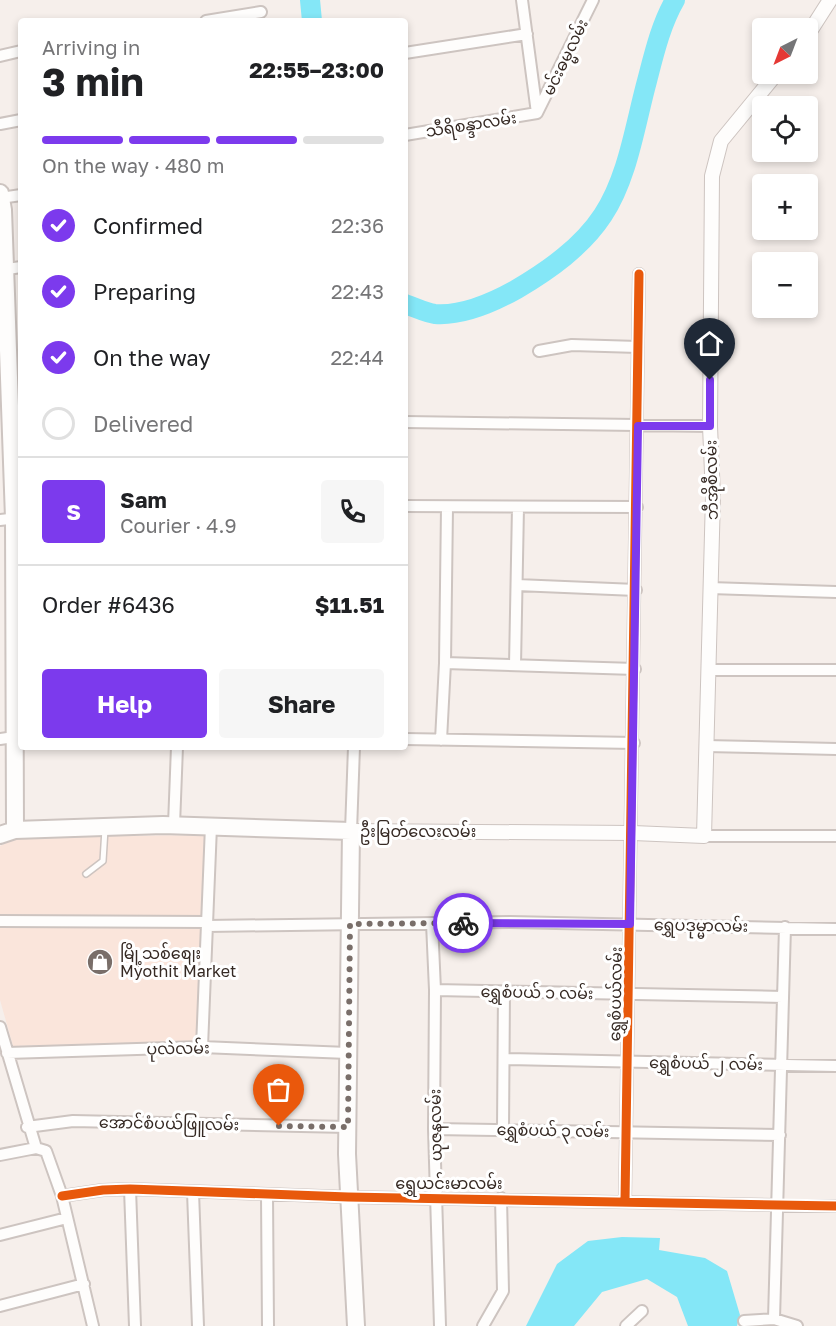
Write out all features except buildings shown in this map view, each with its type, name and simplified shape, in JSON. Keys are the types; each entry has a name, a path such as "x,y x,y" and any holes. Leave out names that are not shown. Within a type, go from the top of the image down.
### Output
{"main road":[{"path":"0,193 8,269 9,344 5,434 12,518 12,737 8,832"},
{"name":"ဦးမြတ်လေးလမ်း","path":"8,832 174,825 351,831"},
{"path":"351,831 348,1197 356,1326"}],"street":[{"path":"522,0 537,113"},
{"name":"မင်းဓမ္မလမ်း","path":"537,113 593,0"},
{"path":"818,19 830,0"},
{"path":"224,18 261,12"},
{"path":"408,53 526,34"},
{"path":"0,56 18,52"},
{"name":"ဘီအိုစီလမ်း","path":"705,836 713,495 710,426 712,176 721,141 768,84"},
{"name":"သီရိစန္ဒာလမ်း","path":"408,134 537,113"},
{"path":"0,124 18,121"},
{"path":"0,198 18,195"},
{"name":"ရွှေစံပယ်လမ်း","path":"626,1201 633,833 639,274"},
{"path":"539,351 572,345 638,347"},
{"path":"408,422 710,426"},
{"path":"408,506 637,507"},
{"path":"515,665 518,507"},
{"path":"441,740 445,663 447,508"},
{"path":"517,585 636,590"},
{"path":"710,588 836,592"},
{"path":"445,663 635,669"},
{"path":"708,670 836,670"},
{"path":"408,739 634,743"},
{"path":"706,746 836,749"},
{"path":"174,825 177,750"},
{"path":"351,831 354,750"},
{"path":"202,1047 211,826"},
{"name":"ဦးမြတ်လေးလမ်း","path":"351,831 836,836"},
{"name":"ရွှေပဒုမ္မာလမ်း","path":"0,921 207,924 630,924 836,929"},
{"name":"ယုဇနလမ်း","path":"432,923 435,990 434,1129 440,1326"},
{"path":"774,1319 785,927"},
{"name":"ရွှေစံပယ် ၁ လမ်း","path":"435,990 783,997"},
{"path":"503,1130 504,991"},
{"path":"0,1027 27,1127 36,1148"},
{"name":"ပုလဲလမ်း","path":"7,1053 202,1047 348,1053"},
{"name":"ရွှေစံပယ် ၂ လမ်း","path":"504,1059 836,1066"},
{"name":"အောင်စံပယ်ဖြူလမ်း","path":"27,1127 73,1121 348,1127"},
{"name":"ရွှေစံပယ် ၃ လမ်း","path":"434,1129 780,1135"},
{"path":"0,1155 36,1148 46,1152 62,1196 93,1326"},
{"path":"130,1189 135,1326"},
{"name":"ရွှေယင်းမာလမ်း","path":"62,1196 130,1189 348,1197 501,1198 836,1206"},
{"path":"193,1192 198,1326"},
{"path":"267,1195 268,1326"},
{"path":"483,1326 503,1291 501,1198"},
{"path":"0,1235 67,1218"},
{"path":"0,1306 84,1284"},
{"path":"626,1326 642,1311"},
{"path":"744,1321 774,1319 797,1326"}],"lane":[{"path":"86,874 103,861 105,827"}],"shaded area":[{"path":"204,835 202,917 0,915 0,846 18,837"},
{"name":"မြို့သစ်စျေး Myothit Market","path":"0,923 203,925 197,1043 13,1046 0,1000"}],"water":[{"path":"622,1237 660,1238 659,1250 705,1258 727,1271 740,1315 737,1326 688,1326 677,1297 647,1279 602,1292 574,1326 526,1326 557,1264 588,1241"}],"waterway":[{"path":"310,0 312,18"},
{"path":"408,305 435,314 446,314 488,303 541,274 564,257 595,227 612,200 625,168 658,39 675,0"}],"cycle path":[{"path":"625,1201 639,274"},
{"path":"62,1196 130,1189 348,1197 836,1206"}],"way so far":[{"path":"279,1126 348,1127 350,924 463,923"}],"place":[{"name":"မြို့သစ်စျေး Myothit Market","path":"100,962"}],"route":[{"path":"463,923 630,924 638,426 710,426 710,380"}]}
